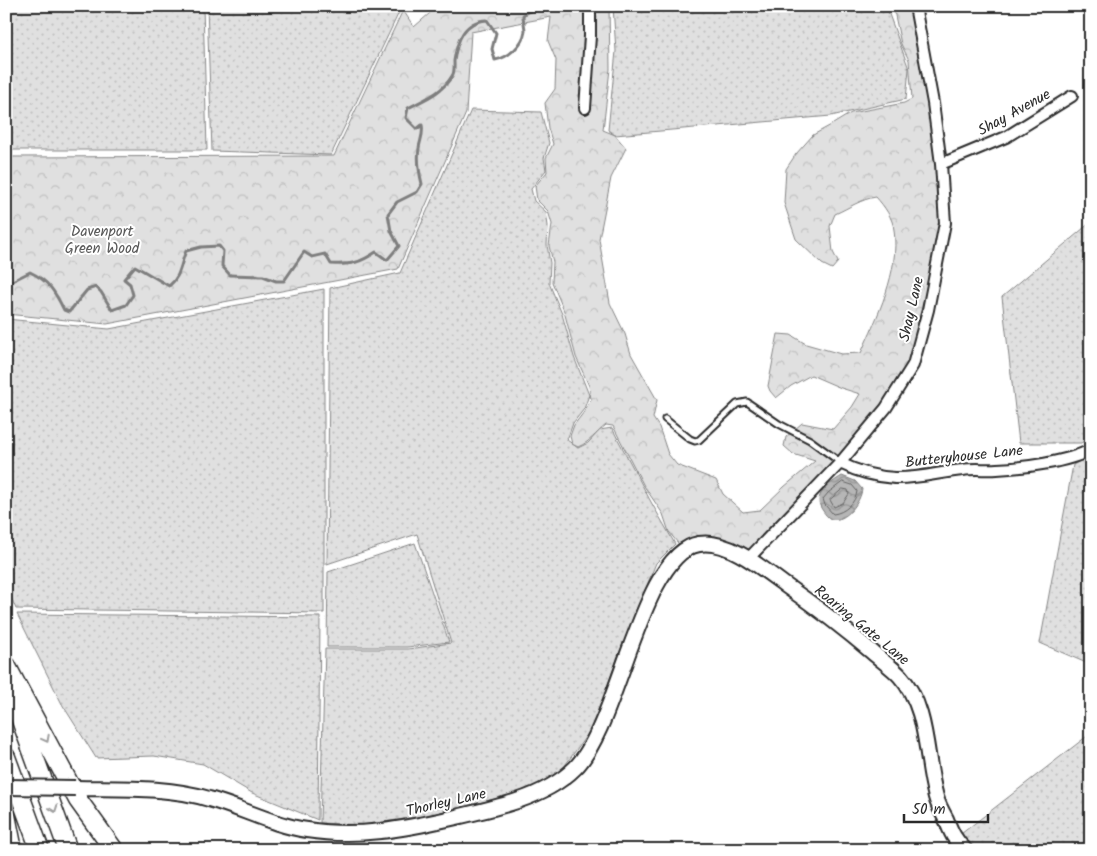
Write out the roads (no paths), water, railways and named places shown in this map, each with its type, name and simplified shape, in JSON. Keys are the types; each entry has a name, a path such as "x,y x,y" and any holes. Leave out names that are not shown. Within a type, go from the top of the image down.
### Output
{"highway":[{"path":"6,665 78,800 114,850"},
{"path":"6,681 68,850"},
{"path":"6,757 40,850"},
{"path":"6,815 13,850"}],"street":[{"path":"585,108 590,6"},
{"name":"Shay Lane","path":"748,559 840,463 886,408 913,365 928,310 945,223 941,164 933,103 915,6"},
{"name":"Shay Avenue","path":"941,164 1006,137 1072,96"},
{"name":"Butteryhouse Lane","path":"840,463 879,475 907,478 965,469 998,469 1044,463 1080,455 1090,450"},
{"name":"Thorley Lane","path":"6,787 168,791 200,797 281,824 308,830 352,833 404,829 518,801 542,791 559,781 575,768 585,756 605,718 653,591 675,558 687,549 701,543 717,545 748,559"},
{"name":"Roaring Gate Lane","path":"748,559 829,616 901,676 917,703 936,798 955,841 965,850"}],"lane":[{"path":"665,419 695,441 699,440 737,404 747,402 779,424 816,444 840,463"}],"water":[{"path":"842,476 855,481 862,489 861,494 852,510 842,518 831,519 820,505 820,495 827,486"}],"waterway":[{"path":"6,284 30,272 37,275 54,292 64,310 69,312 87,290 96,287 112,310 126,305 133,295 130,284 124,279 135,266 169,286 178,274 186,251 201,247 219,246 223,251 222,266 230,275 263,276 276,281 284,281 304,252 312,257 325,254 331,264 355,262 365,259 376,252 387,260 399,246 391,231 388,214 397,202 417,192 422,184 418,157 422,125 417,129 406,118 408,108 433,95 448,82 454,73 457,46 467,28 479,21 487,20 496,33 492,49 495,60 500,59 510,54 518,46 525,31 523,15 534,9 533,6"}],"park label":[{"name":"Davenport Green Wood","path":"102,240"}]}
